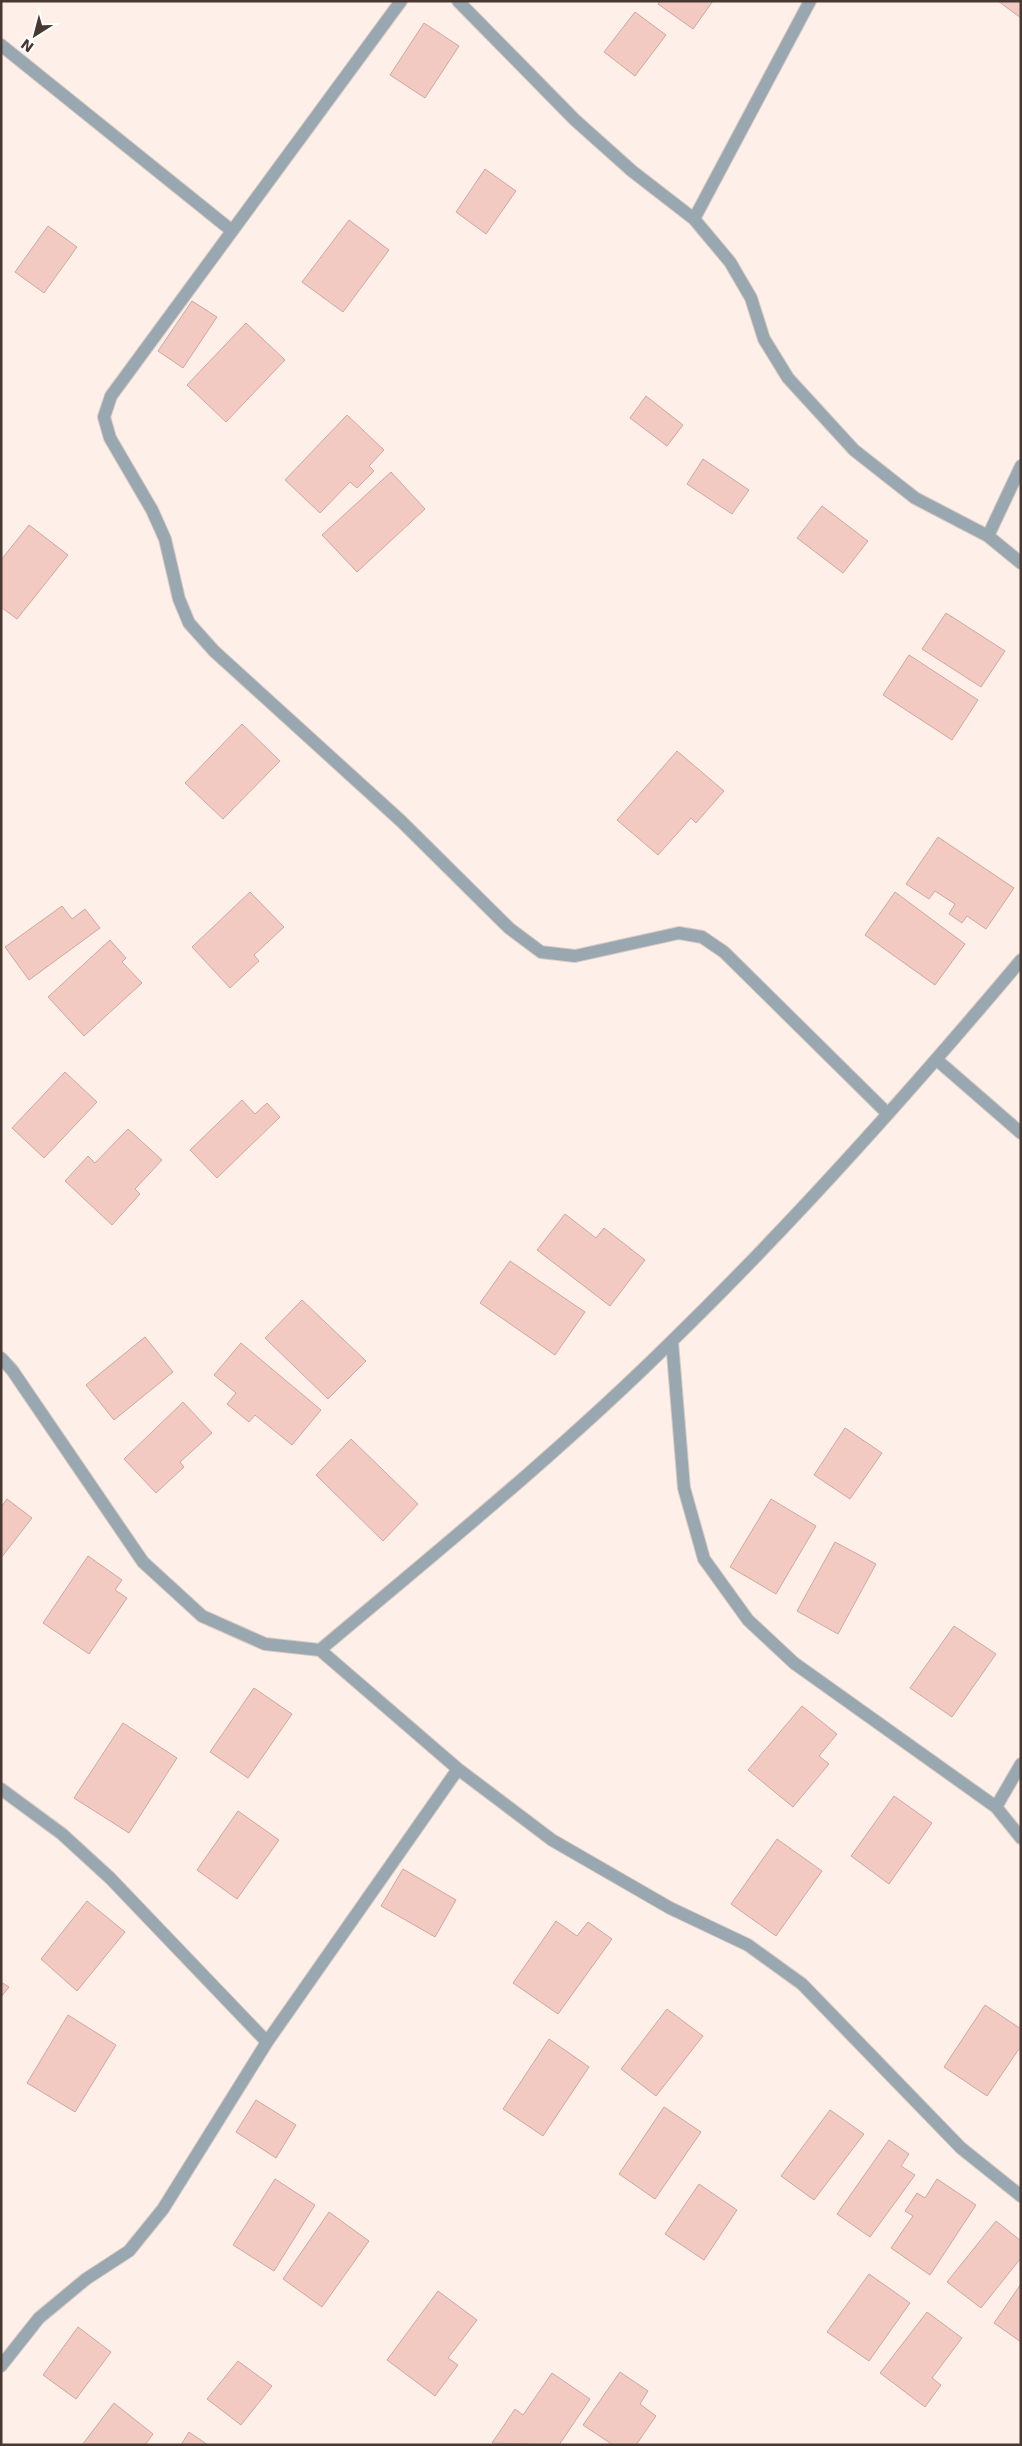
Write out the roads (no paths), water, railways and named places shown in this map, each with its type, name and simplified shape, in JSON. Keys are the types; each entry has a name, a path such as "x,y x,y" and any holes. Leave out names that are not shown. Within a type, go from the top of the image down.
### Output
{"street":[{"path":"401,1 112,396 104,416 110,438 152,510 164,539 179,599 189,623 214,651 401,821 508,928 540,952 575,956 679,933 702,937 724,952 886,1113"},
{"path":"458,1 575,120 632,171 694,219 730,262 752,298 764,339 788,378 854,450 915,498 988,536 1021,563"},
{"path":"694,219 810,1"},
{"path":"2,48 232,230"},
{"path":"988,536 1021,466"},
{"path":"320,1650 528,1476 672,1341 755,1258 886,1113 937,1060 1021,960"},
{"path":"937,1060 1021,1133"},
{"path":"672,1341 684,1488 704,1559 748,1620 794,1662 996,1808 1021,1838"},
{"path":"1,1358 12,1370 142,1562 202,1616 264,1644 320,1650 458,1770 552,1840 670,1908 748,1945 802,1984 961,2148 1021,2196"},
{"path":"996,1808 1021,1764"},
{"path":"1,2366 39,2318 86,2279 129,2250 164,2208 267,2042 458,1770"},
{"path":"1,1789 62,1834 110,1878 267,2042"}]}
